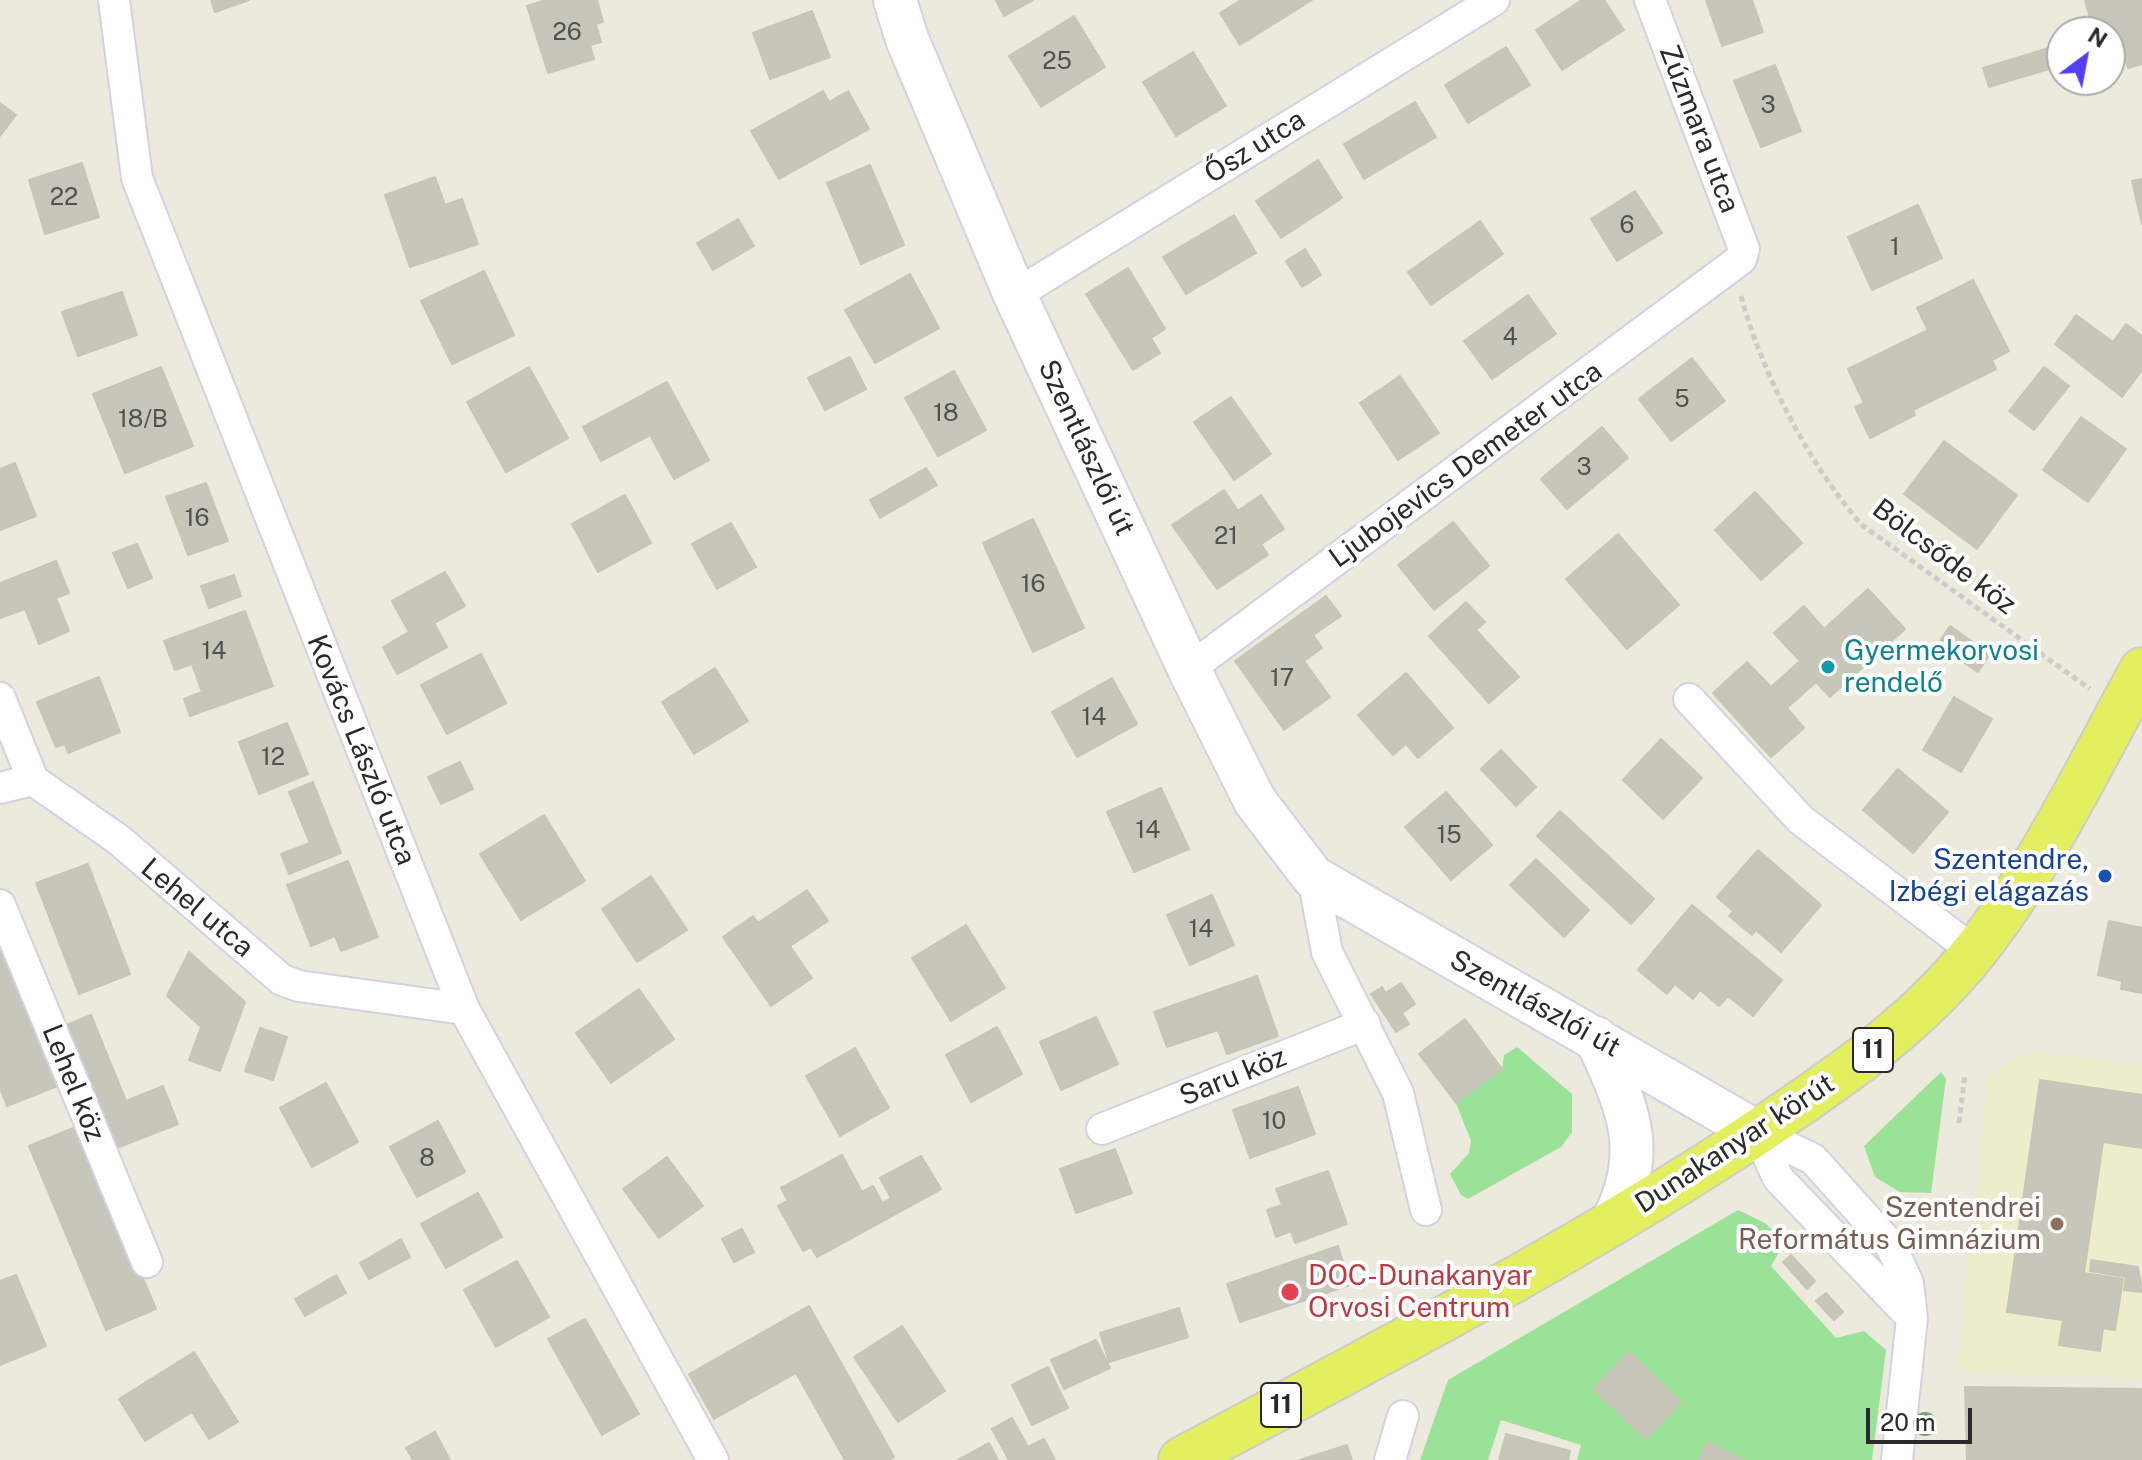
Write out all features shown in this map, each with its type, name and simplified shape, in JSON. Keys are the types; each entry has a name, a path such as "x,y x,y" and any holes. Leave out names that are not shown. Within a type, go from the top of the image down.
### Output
{"main road":[{"name":"Szentlászlói út","path":"895,0 907,39 1015,295 1189,669 1255,801 1313,877 1757,1132"},
{"name":"Dunakanyar körút","path":"1181,1460 1612,1223 1830,1084 1893,1035 1975,952 2015,895 2142,670"},
{"path":"1596,1038 1626,1105 1634,1147 1628,1192 1612,1223"}],"street":[{"name":"Kovács László utca","path":"114,0 137,178 464,1009 713,1460"},
{"name":"Ősz utca","path":"1015,295 1494,0"},
{"name":"Zúzmara utca","path":"1650,0 1744,249 1737,263"},
{"name":"Ljubojevics Demeter utca","path":"1189,669 1737,263"},
{"path":"0,698 33,780 0,788"},
{"path":"1689,699 1801,820 1975,952"},
{"name":"Lehel utca","path":"33,780 119,840 282,980 299,986 464,1009"},
{"name":"Szentlászlói út","path":"1313,877 1327,952 1398,1093 1426,1210"},
{"name":"Lehel köz","path":"0,905 147,1262"},
{"name":"Saru köz","path":"1102,1129 1365,1024"},
{"path":"1757,1132 1813,1159 1891,1246 1908,1283 1911,1323 1897,1460"},
{"path":"1390,1460 1403,1416"}],"path":[{"name":"Bölcsőde köz","path":"1737,263 1754,347 1834,494 1862,525 2120,710"},
{"path":"1959,1123 1965,1074"}],"shaded area":[{"name":"Szentendrei Református Gimnázium","path":"2033,1051 2142,1065 2142,1378 1957,1372 1989,1075"}],"green space":[{"path":"1517,1047 1572,1094 1572,1132 1561,1147 1468,1199 1461,1195 1450,1174 1469,1153 1471,1141 1456,1103 1502,1069 1504,1055"},
{"path":"1941,1072 1946,1079 1931,1193 1900,1192 1875,1177 1864,1146"},
{"path":"1738,1210 1765,1223 1785,1242 1771,1266 1836,1338 1864,1331 1886,1350 1872,1460 1743,1460 1708,1442 1698,1460 1577,1460 1581,1445 1501,1420 1488,1460 1420,1460 1448,1380"}],"building":[{"path":"211,0 249,0 215,12"},
{"path":"546,0 597,0 603,22 596,24 601,42 590,45 594,59 548,73 527,6"},
{"path":"996,0 1033,0 1004,16"},
{"path":"1241,0 1312,0 1240,45 1220,13"},
{"path":"1582,0 1604,0 1624,30 1562,70 1536,30"},
{"path":"1706,0 1752,0 1763,32 1722,46"},
{"path":"2085,0 2142,0 2142,64 2128,68 2126,16 2090,16"},
{"path":"812,11 830,57 770,79 753,33"},
{"path":"1074,16 1105,67 1041,107 1009,56"},
{"path":"1506,47 1530,85 1468,123 1445,85"},
{"path":"2046,49 2046,70 1989,87 1983,68"},
{"path":"1193,52 1226,106 1176,136 1143,82"},
{"path":"1775,65 1801,131 1761,147 1734,81"},
{"path":"823,91 829,102 848,91 869,129 779,179 751,131"},
{"path":"1415,102 1436,137 1364,179 1344,144"},
{"path":"0,103 16,115 0,136"},
{"path":"1318,160 1342,198 1281,238 1256,201"},
{"path":"82,163 99,217 45,234 29,180"},
{"path":"870,165 904,245 861,264 827,183"},
{"path":"435,177 445,205 462,199 478,244 410,267 385,195"},
{"path":"2142,179 2142,224 2132,181"},
{"path":"1635,191 1662,233 1617,261 1591,219"},
{"path":"1918,205 1942,258 1872,290 1848,237"},
{"path":"1234,215 1256,253 1186,294 1163,257"},
{"path":"738,219 754,246 713,270 697,243"},
{"path":"1480,221 1503,254 1431,305 1408,272"},
{"path":"1305,249 1321,275 1302,287 1286,261"},
{"path":"1128,268 1165,329 1151,338 1160,353 1133,370 1086,294"},
{"path":"484,271 514,335 452,364 421,301"},
{"path":"910,274 939,328 875,363 845,310"},
{"path":"1973,280 2009,351 1992,360 1996,369 1913,410 1915,415 1870,438 1855,407 1864,403 1848,369 1928,330 1917,308"},
{"path":"122,292 137,335 78,356 62,312"},
{"path":"1528,295 1556,334 1492,379 1464,341"},
{"path":"2076,315 2113,342 2126,324 2142,336 2142,370 2122,397 2055,344"},
{"path":"850,357 866,389 825,410 808,378"},
{"path":"1692,358 1725,401 1671,441 1639,399"},
{"path":"161,367 193,446 125,473 93,394"},
{"path":"529,367 568,438 506,472 467,402"},
{"path":"2044,367 2069,386 2034,430 2009,411"},
{"path":"954,371 986,430 938,456 905,398"},
{"path":"1400,376 1439,433 1398,460 1360,403"},
{"path":"667,382 709,460 674,479 650,435 601,461 583,427"},
{"path":"1231,397 1271,454 1234,480 1194,422"},
{"path":"2081,417 2126,449 2088,502 2043,470"},
{"path":"1602,427 1628,458 1567,509 1541,479"},
{"path":"1944,441 2017,495 1977,549 1904,494"},
{"path":"15,463 36,516 0,530 0,469"},
{"path":"926,468 937,485 880,518 870,500"},
{"path":"206,483 228,541 188,555 166,497"},
{"path":"1224,490 1238,511 1261,495 1284,529 1261,544 1268,555 1217,589 1172,525"},
{"path":"1755,492 1802,543 1761,580 1715,530"},
{"path":"625,495 651,543 598,572 572,524"},
{"path":"1033,519 1084,628 1033,652 983,543"},
{"path":"1453,522 1489,566 1434,610 1398,565"},
{"path":"731,523 756,567 717,589 692,544"},
{"path":"1618,534 1679,605 1627,649 1566,579"},
{"path":"137,544 152,578 128,588 113,553"},
{"path":"56,561 69,593 56,598 69,631 39,644 25,609 0,618 0,583"},
{"path":"445,572 465,606 434,623 447,647 397,674 383,647 409,632 392,601"},
{"path":"234,575 241,596 209,608 201,586"},
{"name":"Gyermekorvosi rendelő","path":"1868,589 1905,629 1830,697 1816,682 1787,708 1804,728 1771,757 1713,693 1747,662 1771,687 1800,661 1774,633 1804,606 1824,629"},
{"path":"1326,596 1341,616 1313,635 1322,648 1304,661 1330,697 1284,730 1235,661"},
{"path":"1466,602 1485,622 1476,630 1519,677 1489,703 1429,636"},
{"path":"245,611 273,686 190,716 184,699 202,692 192,664 175,670 164,641"},
{"path":"1950,626 1990,654 1978,672 1937,645"},
{"path":"481,654 506,703 447,734 421,685"},
{"path":"715,668 748,721 694,754 662,702"},
{"path":"1406,673 1453,728 1418,758 1406,744 1393,755 1358,715"},
{"path":"99,677 120,732 68,753 65,744 56,747 37,702"},
{"path":"1112,678 1137,724 1077,757 1052,712"},
{"path":"1954,697 1992,719 1961,772 1923,750"},
{"path":"287,723 308,774 259,794 239,742"},
{"path":"1661,739 1702,778 1663,819 1623,780"},
{"path":"1501,750 1536,787 1516,806 1481,769"},
{"path":"460,762 473,789 441,804 428,777"},
{"path":"1898,769 1948,812 1913,853 1863,810"},
{"path":"313,782 341,853 289,874 281,854 310,843 289,792"},
{"path":"1161,788 1189,849 1134,872 1107,812"},
{"path":"1446,792 1492,845 1451,880 1405,827"},
{"path":"1560,811 1654,899 1631,924 1537,836"},
{"path":"544,815 585,881 521,920 480,854"},
{"path":"1758,850 1821,905 1781,952 1756,930 1752,935 1729,916 1733,911 1717,897"},
{"path":"1536,859 1589,910 1564,937 1510,885"},
{"path":"348,861 378,937 341,951 335,936 311,946 287,885"},
{"path":"88,864 130,974 79,994 36,883"},
{"path":"651,876 687,930 637,962 602,909"},
{"path":"807,890 828,921 790,946 812,978 771,1006 723,937 753,916 758,923"},
{"path":"1212,895 1234,945 1190,965 1167,915"},
{"path":"1692,905 1782,980 1753,1016 1728,996 1719,1006 1700,990 1693,999 1675,984 1667,994 1638,970"},
{"path":"2109,921 2142,928 2142,993 2121,989 2122,981 2098,975"},
{"path":"966,925 1005,988 951,1021 912,958"},
{"path":"0,938 60,1085 7,1106 0,1088"},
{"path":"189,952 245,1002 220,1071 189,1060 201,1027 167,996"},
{"path":"1257,976 1278,1036 1227,1054 1218,1030 1167,1047 1154,1012"},
{"path":"1401,983 1415,1004 1402,1013 1409,1024 1396,1032 1371,994 1382,987 1385,993"},
{"path":"639,989 674,1039 611,1083 576,1033"},
{"path":"91,1015 126,1101 163,1086 178,1124 109,1151 59,1028"},
{"path":"1096,1017 1118,1064 1061,1090 1040,1042"},
{"path":"1465,1019 1502,1069 1456,1103 1419,1054"},
{"path":"997,1027 1022,1074 971,1102 946,1055"},
{"path":"260,1028 287,1037 273,1080 245,1071"},
{"path":"855,1048 889,1108 840,1136 806,1076"},
{"path":"2040,1080 2142,1095 2142,1148 2103,1142 2084,1273 2123,1279 2115,1330 2103,1328 2100,1351 2059,1345 2063,1320 2007,1312"},
{"path":"326,1083 358,1142 312,1167 280,1108"},
{"path":"1298,1087 1315,1134 1250,1158 1233,1110"},
{"path":"438,1121 465,1172 417,1197 390,1147"},
{"path":"78,1126 156,1309 106,1330 29,1146"},
{"path":"1115,1149 1132,1193 1076,1213 1060,1169"},
{"path":"842,1155 862,1192 873,1186 890,1217 817,1257 811,1247 803,1251 778,1206 788,1201 781,1188"},
{"path":"921,1156 941,1189 890,1217 883,1203 891,1198 880,1178"},
{"path":"667,1157 703,1206 659,1238 623,1189"},
{"path":"1328,1171 1347,1224 1295,1243 1291,1231 1276,1237 1267,1210 1282,1205 1276,1189"},
{"path":"478,1193 502,1237 446,1268 421,1224"},
{"path":"742,1229 754,1252 734,1262 722,1239"},
{"path":"401,1239 410,1257 369,1279 360,1263"},
{"path":"1338,1246 1350,1285 1240,1322 1227,1284"},
{"path":"1791,1255 1815,1281 1807,1289 1783,1262"},
{"path":"2091,1260 2138,1267 2142,1292 2124,1290 2126,1277 2090,1271"},
{"path":"517,1261 549,1317 496,1347 464,1290"},
{"path":"16,1275 46,1346 0,1365 0,1281"},
{"path":"336,1275 346,1293 305,1316 295,1299"},
{"path":"1826,1293 1843,1312 1834,1320 1816,1301"},
{"path":"809,1306 894,1457 889,1460 845,1460 796,1373 714,1419 689,1374"},
{"path":"1179,1308 1188,1337 1109,1362 1100,1333"},
{"path":"585,1319 639,1414 602,1435 548,1339"},
{"path":"902,1326 945,1391 898,1422 854,1357"},
{"path":"1096,1340 1110,1368 1064,1389 1051,1360"},
{"path":"194,1352 238,1422 209,1439 192,1412 145,1441 119,1399"},
{"path":"1629,1352 1681,1402 1646,1439 1594,1389"},
{"path":"1048,1367 1068,1408 1032,1425 1012,1385"},
{"path":"1965,1387 2142,1389 2142,1460 1967,1460"},
{"path":"1012,1418 1028,1447 1044,1439 1055,1460 1009,1460 992,1429"},
{"path":"435,1432 450,1460 413,1460 406,1448"},
{"path":"1506,1434 1570,1451 1568,1460 1499,1460"},
{"path":"1708,1442 1743,1460 1699,1460"},
{"path":"989,1443 998,1460 958,1460"},
{"path":"1347,1445 1352,1460 1300,1460"}],"place":[{"name":"Gyermekorvosi rendelő","path":"1828,667"},
{"name":"Szentendre, Izbégi elágazás","path":"2105,876"},
{"name":"Szentendrei Református Gimnázium","path":"2057,1224"},
{"name":"DOC-Dunakanyar Orvosi Centrum","path":"1290,1292"}]}
